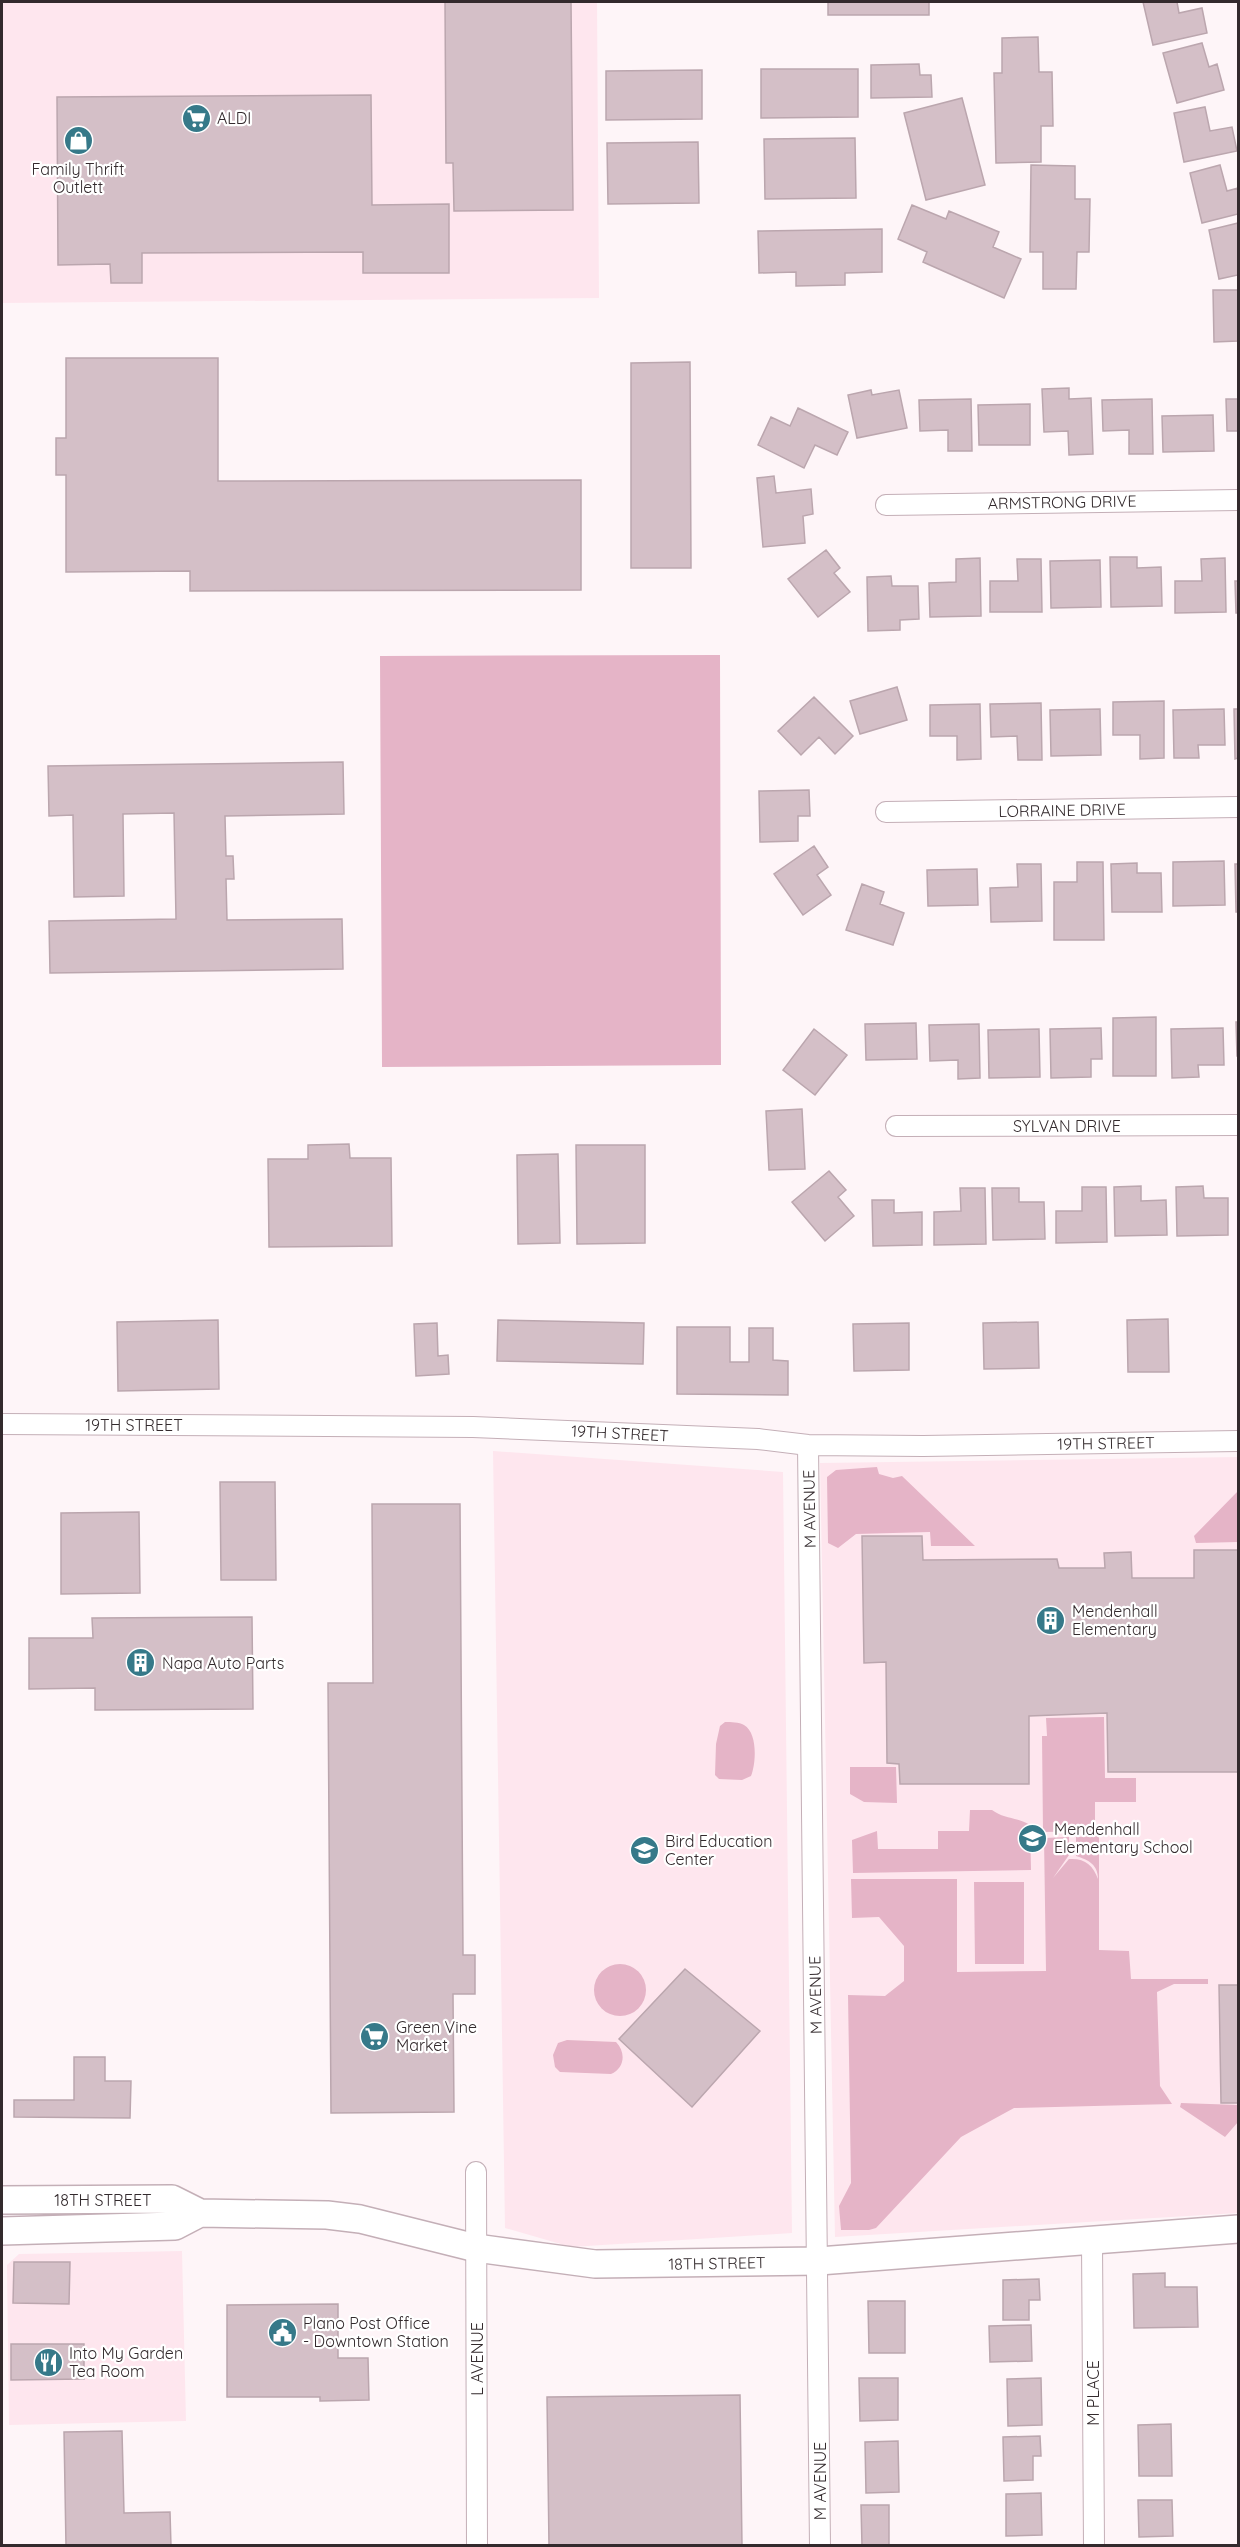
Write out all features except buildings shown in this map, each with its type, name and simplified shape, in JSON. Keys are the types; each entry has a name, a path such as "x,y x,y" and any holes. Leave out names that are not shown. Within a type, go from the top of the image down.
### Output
{"street":[{"name":"ARMSTRONG DRIVE","path":"886,505 1239,500"},
{"name":"LORRAINE DRIVE","path":"886,812 1239,807"},
{"name":"SYLVAN DRIVE","path":"896,1126 1239,1125"},
{"name":"19TH STREET","path":"2,1424 474,1427 758,1439 808,1445 923,1446 1239,1441"},
{"name":"M AVENUE","path":"808,1445 819,2261 820,2546"},
{"name":"L AVENUE","path":"476,2172 477,2546"},
{"name":"18TH STREET","path":"2,2200 172,2199 200,2213 327,2215 360,2219 476,2248 595,2264 819,2261 1239,2229"},
{"name":"18TH STREET","path":"2,2231 175,2226 200,2213"},
{"name":"M PLACE","path":"1092,2241 1094,2546"}],"shaded area":[{"path":"3,2 597,2 599,298 2,303"},
{"path":"720,655 721,1065 382,1067 380,656"},
{"name":"Bird Education Center","path":"493,1451 783,1472 792,2233 571,2247 505,2228"},
{"name":"Mendenhall Elementary School","path":"1238,1457 1238,2213 835,2237 820,1463"},
{"path":"877,1467 879,1474 893,1478 902,1476 975,1546 931,1546 930,1532 856,1534 838,1548 828,1543 827,1477 836,1470"},
{"path":"1238,1491 1238,1542 1196,1543 1194,1536"},
{"path":"1104,1717 1105,1778 1136,1778 1136,1802 1095,1802 1095,1831 1043,1832 1042,1736 1047,1736 1046,1718"},
{"path":"725,1722 742,1724 749,1729 754,1741 753,1771 751,1776 742,1780 719,1779 715,1775 716,1744 720,1726"},
{"path":"850,1767 896,1767 897,1803 864,1802 850,1794"},
{"path":"970,1810 992,1810 1030,1825 1031,1870 853,1873 852,1840 877,1831 878,1849 938,1849 938,1831 969,1831"},
{"path":"1099,1836 1099,1950 1129,1951 1131,1979 1208,1979 1208,1984 1174,1984 1157,1992 1160,2086 1172,2104 1014,2108 961,2137 876,2228 841,2230 839,2206 851,2183 848,1995 885,1996 904,1981 904,1946 879,1917 852,1918 851,1879 957,1879 957,1972 1046,1971 1044,1838 1069,1837 1069,1855 1053,1878 1069,1859 1075,1859 1088,1863 1098,1879 1098,1874 1092,1864 1076,1856 1076,1837"},
{"path":"974,1882 1024,1882 1024,1964 975,1964"},
{"path":"620,1964 630,1966 638,1972 644,1980 646,1990 644,2000 638,2008 630,2014 620,2016 610,2014 602,2008 596,2000 594,1990 596,1980 602,1972 610,1966"},
{"path":"567,2040 616,2042 623,2059 619,2068 611,2074 560,2072 555,2067 553,2055 558,2043"},
{"path":"1181,2103 1238,2105 1238,2122 1225,2137 1180,2107"},
{"path":"182,2251 186,2421 9,2425 7,2265 19,2254"}],"place":[{"name":"ALDI","path":"196,118"},
{"name":"Family Thrift Outlett","path":"78,141"},
{"name":"Mendenhall Elementary","path":"1051,1620"},
{"name":"Napa Auto Parts","path":"141,1663"},
{"name":"Mendenhall Elementary School","path":"1033,1838"},
{"name":"Bird Education Center","path":"644,1850"},
{"name":"Green Vine Market","path":"375,2036"},
{"name":"Plano Post Office - Downtown Station","path":"282,2332"},
{"name":"Into My Garden Tea Room","path":"48,2362"}]}
